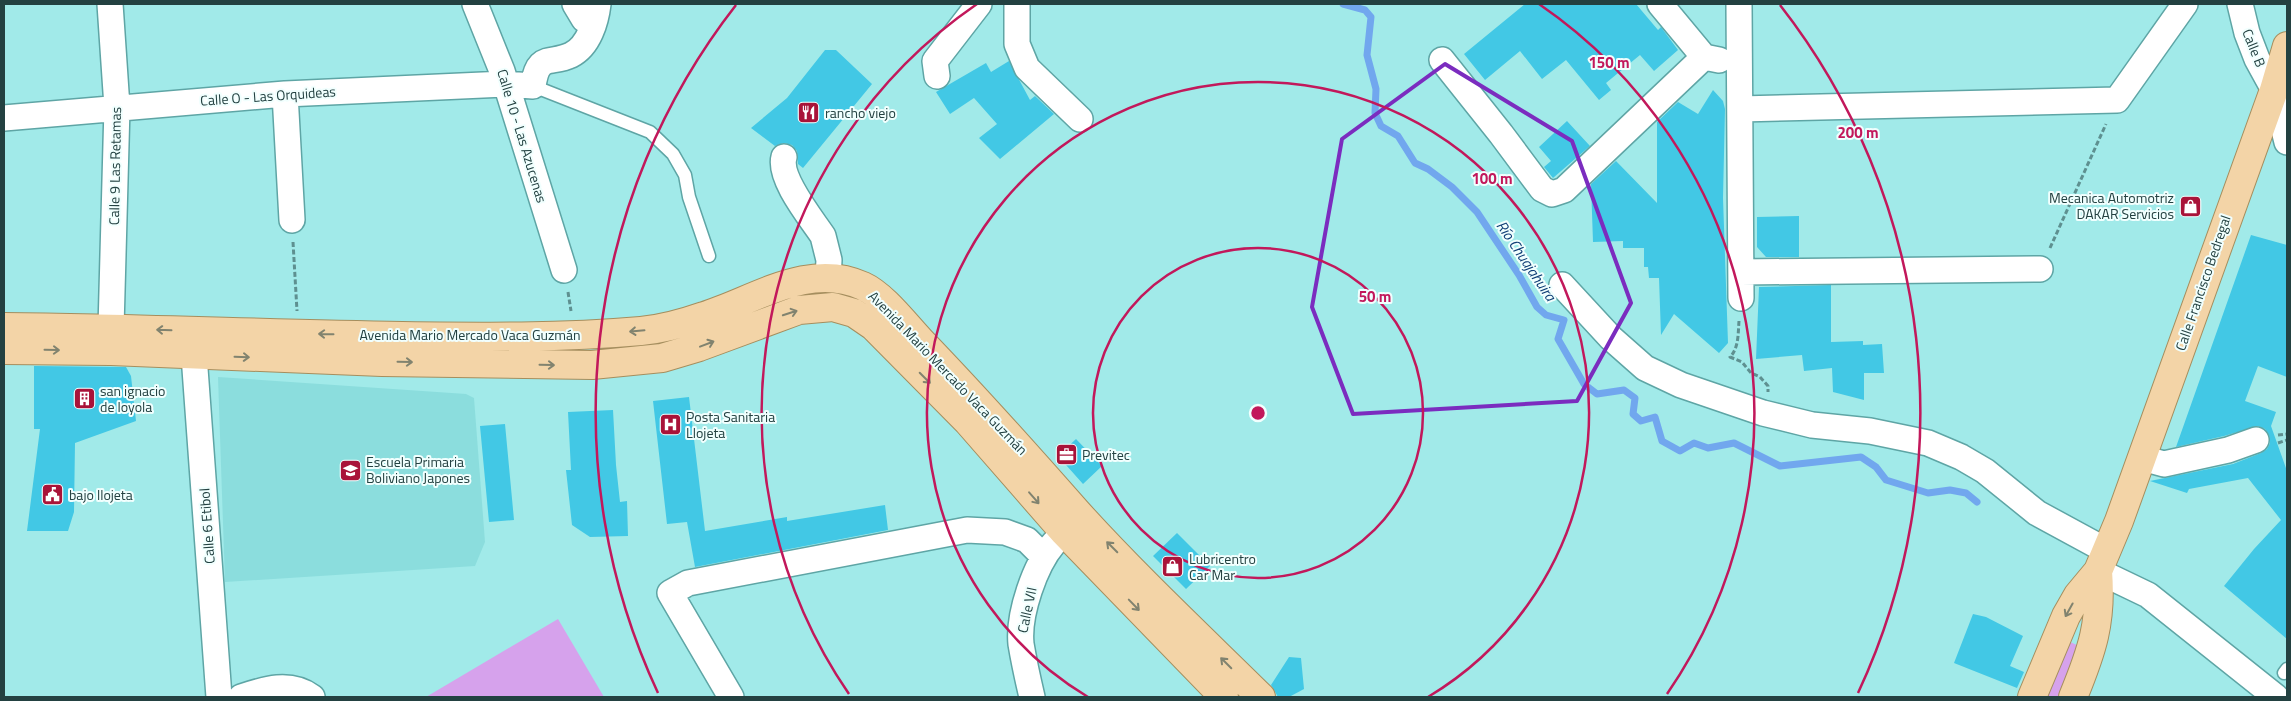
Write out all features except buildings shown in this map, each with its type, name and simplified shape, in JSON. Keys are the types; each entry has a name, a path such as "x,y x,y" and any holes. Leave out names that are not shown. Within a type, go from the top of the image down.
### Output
{"main road":[{"name":"Calle Francisco Bedregal","path":"2103,561 2142,458 2225,221 2274,90 2287,46"},
{"name":"Avenida Mario Mercado Vaca Guzmán","path":"194,343 299,334 498,337 576,336 659,329 706,316 769,290 808,279 828,278 852,282 867,288 886,305 986,409 1072,524 1224,697"},
{"path":"734,304 744,330"},
{"name":"Avenida Mario Mercado Vaca Guzmán","path":"4,326 111,339 498,364 592,365 662,358 699,348 799,310 833,307 854,313 873,326 1072,524 1261,697"},
{"path":"498,337 498,364"},
{"name":"Avenida Mario Mercado Vaca Guzmán","path":"4,350 111,339"},
{"path":"2032,697 2066,616 2078,595 2103,561"},
{"path":"2073,697 2092,652 2096,633 2103,561"}],"street":[{"name":"Calle 9 Las Retamas","path":"110,4 117,106 111,339"},
{"name":"Calle 10 - Las Azucenas","path":"475,4 502,71 564,270"},
{"path":"575,4 584,19 596,14"},
{"path":"937,76 935,61 979,4"},
{"path":"1017,4 1017,44 1027,68 1080,119"},
{"path":"1660,4 1704,58 1739,63"},
{"path":"1739,4 1741,298"},
{"path":"1740,109 2117,100 2185,4"},
{"name":"Calle B","path":"2240,4 2247,33 2257,59 2274,90 2287,142"},
{"path":"533,86 534,75 540,66 553,59 572,55 585,43 596,14"},
{"path":"1442,60 1501,134 1533,180 1542,189 1552,194 1564,190 1704,58"},
{"name":"Calle O - Las Orquideas","path":"4,118 117,106 285,94 506,84 533,86"},
{"path":"285,94 292,220"},
{"path":"784,157 783,166 786,178 824,236 828,247 828,278"},
{"path":"1741,272 2040,269"},
{"path":"1562,286 1611,338 1645,368 1682,385 1763,413 1812,425 1870,431 1928,444 1985,471 2037,513 2148,595 2276,697"},
{"name":"Calle 6 Etibol","path":"194,343 220,697"},
{"path":"2142,458 2164,464 2228,450 2256,440"},
{"name":"Calle VII","path":"1032,697 1021,643 1021,626 1028,595 1043,556 1072,524"},
{"path":"731,697 670,593 688,583 967,530 1005,532 1020,537 1027,540 1043,556"},
{"path":"241,697 262,690 290,687 302,690 312,697"}],"lane":[{"path":"533,86 650,132 673,154 685,175 689,197 709,256"}],"path":[{"path":"2040,269 2117,100"},
{"path":"292,220 299,334"},
{"path":"564,270 576,336"},
{"path":"1741,298 1737,344 1730,357 1742,362 1751,373 1760,377 1768,386 1768,395"}],"highlighted area":[{"path":"1445,64 1572,141 1631,303 1577,401 1353,414 1312,307 1342,139"}],"shaded area":[{"name":"Escuela Primaria Boliviano Japones","path":"218,377 466,394 474,398 485,542 475,566 225,582"},
{"path":"558,619 604,697 426,697"},
{"path":"2066,640 2081,647 2061,697 2043,697"}],"waterway":[{"name":"Río Chuajahuira","path":"1343,4 1365,10 1371,17 1367,55 1376,89 1375,113 1381,126 1398,136 1415,163 1428,169 1452,187 1477,212 1519,275 1537,307 1546,315 1564,320 1558,339 1584,384 1597,394 1624,390 1635,398 1633,414 1641,421 1655,417 1662,441 1680,451 1694,443 1708,448 1734,443 1780,466 1861,457 1876,467 1886,480 1928,493 1950,490 1966,493 1977,502"}],"place":[{"name":"rancho viejo","path":"809,113"},
{"name":"Mecanica Automotriz DAKAR Servicios","path":"2190,206"},
{"name":"san ignacio de loyola","path":"84,399"},
{"name":"Posta Sanitaria Llojeta","path":"670,425"},
{"name":"Previtec","path":"1066,455"},
{"name":"Escuela Primaria Boliviano Japones","path":"350,470"},
{"name":"bajo llojeta","path":"53,495"},
{"name":"Lubricentro Car Mar","path":"1173,567"}]}
